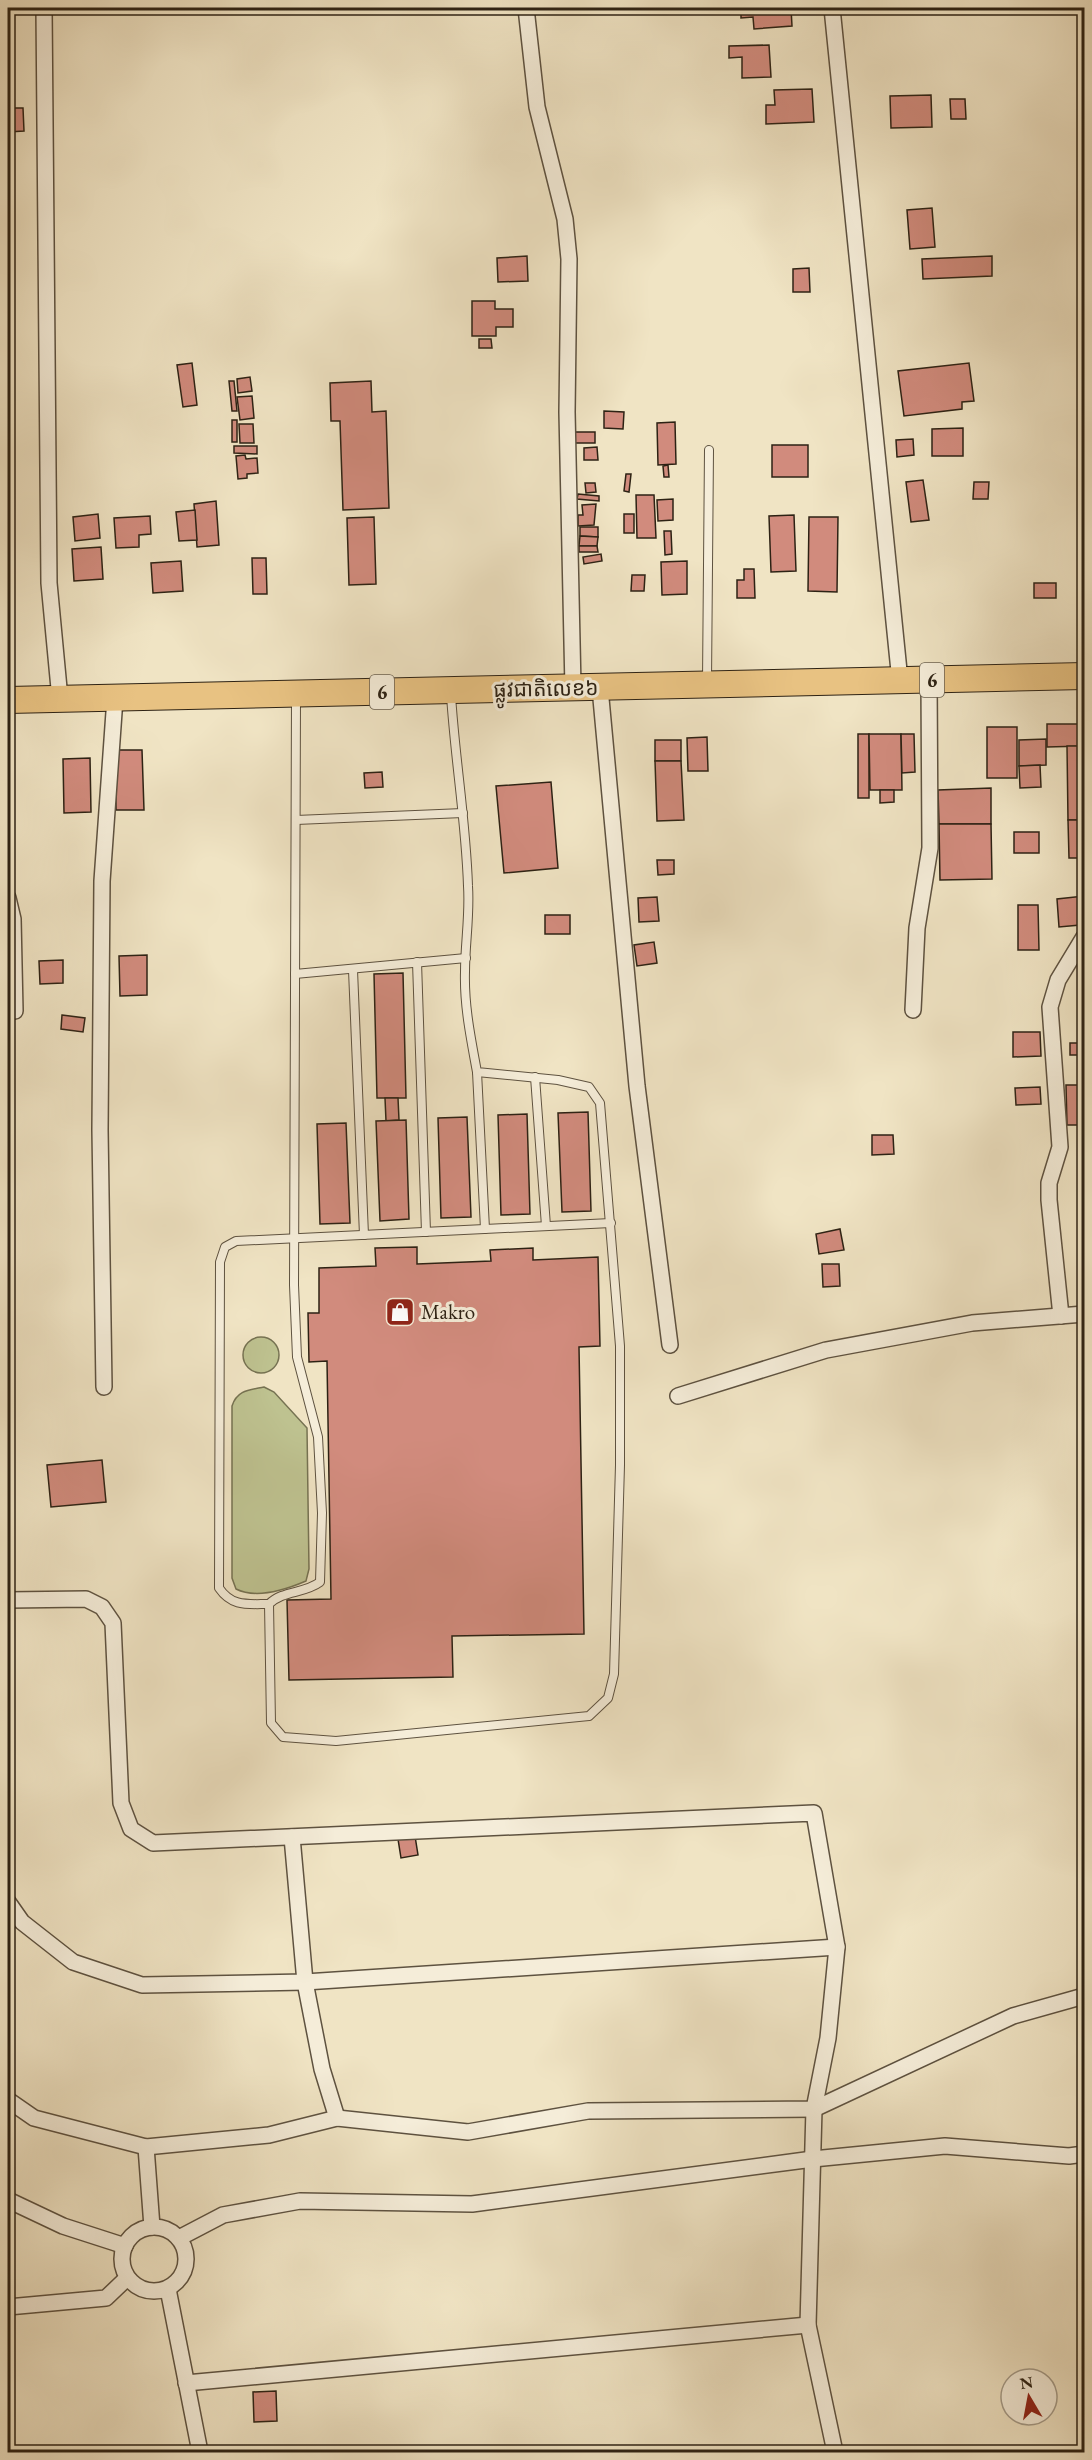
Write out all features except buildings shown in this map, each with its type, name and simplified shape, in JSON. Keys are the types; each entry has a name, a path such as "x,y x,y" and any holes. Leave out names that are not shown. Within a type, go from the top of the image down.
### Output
{"highway":[{"name":"ផ្លូវជាតិលេខ៦","path":"8,700 1084,676"}],"street":[{"path":"44,8 49,583 60,699"},
{"path":"526,8 537,107 565,219 568,259 567,412 573,688"},
{"path":"832,8 900,681"},
{"path":"913,1010 917,928 930,848 930,680"},
{"path":"600,688 635,1064 670,1345"},
{"path":"104,1387 100,1130 102,881 115,698"},
{"path":"8,898 13,919 15,1011"},
{"path":"1060,1316 1049,1200 1049,1182 1060,1147 1050,1007 1058,980 1084,937"},
{"path":"678,1396 826,1350 972,1323 1084,1314"},
{"path":"8,1600 86,1599 102,1607 113,1623 121,1803 131,1829 153,1843 814,1813 837,1947 828,2038 814,2109 808,2325 835,2452"},
{"path":"292,1837 305,1982 322,2069 337,2118"},
{"path":"8,1902 22,1923 73,1962 142,1985 305,1982 837,1947"},
{"path":"8,2100 34,2118 146,2147 269,2135 337,2118 468,2132 588,2110 814,2109 1013,2016 1084,1996"},
{"path":"179,2238 223,2215 300,2201 472,2204 813,2159 945,2145 1069,2156 1084,2154"},
{"path":"146,2147 152,2227"},
{"path":"8,2200 63,2226 125,2246"},
{"path":"152,2227 167,2229 179,2238 187,2257 183,2276 168,2289 145,2291 127,2278 122,2262 125,2246 136,2233 152,2227"},
{"path":"8,2307 106,2298 127,2278"},
{"path":"168,2289 200,2452"},
{"path":"186,2383 808,2325"}],"lane":[{"path":"707,685 709,450"},
{"path":"451,691 456,769 464,813 469,902 465,958 469,1027 477,1072 484,1229"},
{"path":"296,694 294,1238 297,1357 318,1437 322,1513 320,1582 310,1590 276,1597 268,1604 236,1604 227,1599 219,1588 220,1262 225,1248 236,1241 294,1238 364,1234 611,1223"},
{"path":"296,820 464,813"},
{"path":"295,974 465,958"},
{"path":"417,963 426,1232"},
{"path":"353,970 364,1234"},
{"path":"268,1604 271,1723 282,1737 336,1741 589,1716 608,1698 614,1674 620,1465 620,1346 600,1103 589,1087 535,1077 477,1072"},
{"path":"535,1077 546,1226"}],"green space":[{"path":"261,1337 274,1342 279,1355 274,1368 261,1373 248,1368 243,1355 248,1342"},
{"path":"264,1387 274,1392 307,1428 309,1569 306,1581 280,1590 252,1593 236,1589 232,1578 232,1406 240,1394"}],"place":[{"name":"Makro","path":"400,1312"}]}
